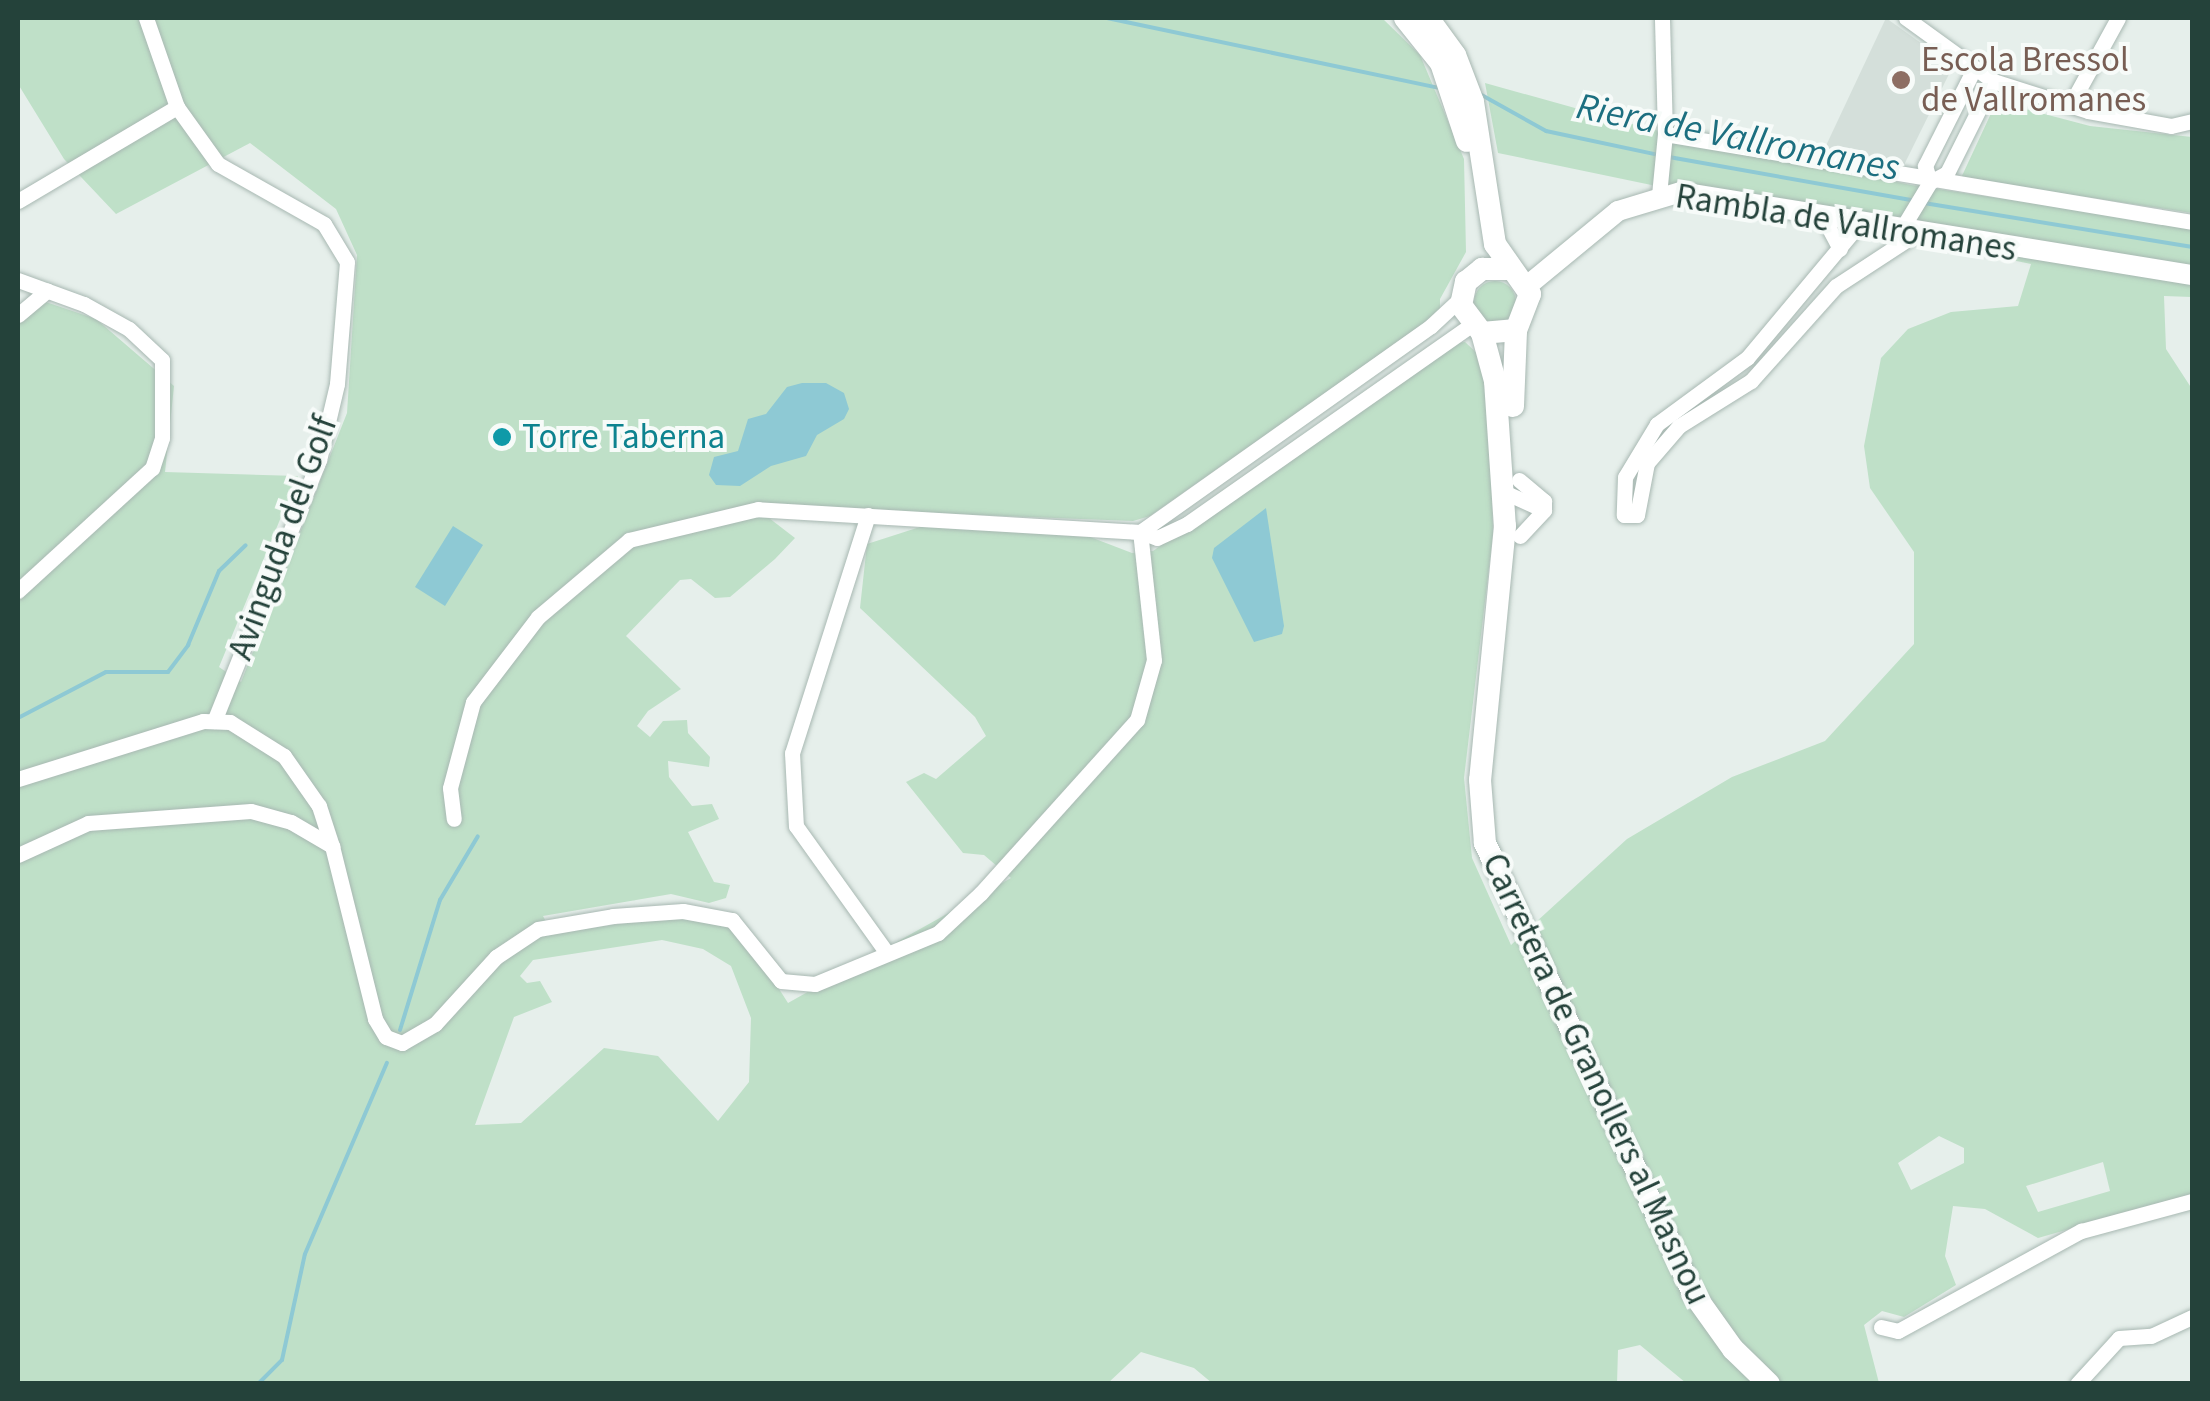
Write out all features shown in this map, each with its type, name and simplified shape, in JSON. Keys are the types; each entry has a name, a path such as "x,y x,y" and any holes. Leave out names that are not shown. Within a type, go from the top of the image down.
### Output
{"main road":[{"path":"1406,18 1456,76"},
{"path":"1428,18 1456,76 1470,121 1495,244 1519,277 1530,308 1516,330 1476,329 1461,298 1474,273 1479,231 1470,121"},
{"path":"1474,273 1491,266 1519,277"},
{"name":"Carretera de Granollers al Masnou","path":"1476,329 1493,361 1520,536 1482,750"},
{"name":"Carretera de Granollers al Masnou","path":"1516,330 1510,381 1514,492 1482,750 1480,822 1499,882 1693,1293 1733,1348 1769,1384"}],"street":[{"name":"Avinguda del Golf","path":"146,18 177,107 218,164 324,224 347,262 337,384 319,460 214,721"},
{"path":"1659,194 1665,134 1662,18"},
{"path":"1906,18 1972,71 1993,82 2072,102 2088,111 2170,126 2192,121"},
{"path":"2072,102 2118,18"},
{"path":"1930,182 1925,166 1972,71"},
{"path":"1881,256 1866,225 1840,249 1747,358 1658,424 1625,478 1624,515 1637,515 1647,464 1679,426 1751,381 1817,302 1881,256 1909,232 1930,182 1946,173 1993,82"},
{"path":"18,201 177,107"},
{"name":"Rambla de Vallromanes","path":"1665,134 1930,182 2192,222"},
{"name":"Rambla de Vallromanes","path":"1519,277 1618,211 1659,194 1681,192 2192,276"},
{"path":"1822,218 1840,249"},
{"path":"18,280 128,329 162,360 162,438 152,468 18,591"},
{"path":"18,315 47,291"},
{"path":"1140,532 1431,326 1461,298"},
{"path":"454,819 450,788 474,702 538,616 630,540 758,509 1140,532 1157,538 1187,524 1476,329"},
{"path":"1514,492 1544,510"},
{"path":"1514,492 1544,501 1544,510 1520,536"},
{"path":"868,515 792,753 796,826 887,953"},
{"path":"18,779 214,721 230,722 284,756 319,806 374,1020 386,1037 402,1043 435,1024 496,957 538,929 682,910 732,920 781,981 793,986 815,984 938,933 981,893 1137,720 1154,660 1140,532"},
{"path":"18,854 88,823 251,812 291,822 332,846"},
{"path":"1881,1327 1898,1330 2081,1230 2192,1202"},
{"path":"2077,1384 2119,1338 2150,1336 2192,1318"}],"shaded area":[{"name":"Escola Bressol de Vallromanes","path":"1886,18 1953,66 1903,167 1823,152"}],"green space":[{"path":"18,18 1382,18 1420,55 1464,159 1466,252 1440,299 1440,312 1150,516 1133,521 871,511 869,523 769,518 795,538 730,597 715,598 691,579 680,580 626,636 681,689 648,711 637,726 650,737 663,721 687,720 688,733 710,757 709,767 668,761 669,777 692,806 712,804 719,819 688,832 714,882 730,885 726,898 709,903 671,894 543,916 552,933 678,916 727,926 758,956 788,1003 1011,878 984,855 963,853 906,782 924,773 936,779 986,736 975,717 860,608 867,544 923,526 1085,535 1132,553 1153,551 1445,345 1465,342 1479,355 1491,421 1493,534 1464,778 1472,858 1511,945 1627,839 1732,777 1825,741 1914,644 1914,552 1870,488 1864,446 1881,358 1908,329 1951,312 2018,306 2031,264 1498,153 1485,83 1650,129 1911,185 2192,227 2192,297 2164,296 2166,349 2192,389 2192,1194 2038,1238 1985,1209 1953,1206 1945,1256 1956,1285 1904,1317 1882,1311 1864,1325 1879,1383 1686,1383 1640,1345 1618,1350 1617,1384 1212,1383 1194,1368 1141,1352 1107,1384 18,1383 18,319 40,300 96,319 174,386 165,472 298,476 219,667 241,682 347,413 357,255 336,209 250,143 116,214 64,159 18,84","holes":["662,940 703,949 731,966 751,1018 749,1082 718,1121 658,1056 604,1048 521,1123 475,1125 514,1017 552,1002 540,981 527,983 520,976 533,960","1939,1136 1964,1148 1964,1163 1911,1190 1898,1163","2103,1162 2110,1191 2038,1212 2026,1186"]},
{"path":"2006,104 2090,126 2192,137 2192,213 1961,178 1994,107"},
{"path":"1495,281 1510,287 1516,302 1510,317 1495,323 1480,317 1474,302 1480,287"}],"water":[{"path":"826,383 844,393 849,409 844,419 817,435 806,456 771,466 740,486 716,485 709,475 714,457 738,451 748,419 766,414 787,387"},
{"path":"1266,508 1284,626 1282,634 1254,642 1212,558 1214,548"},
{"path":"453,526 483,545 445,606 415,587"}],"waterway":[{"name":"Riera de Vallromanes","path":"1107,18 1439,88"},
{"name":"Riera de Vallromanes","path":"1478,93 1546,131 1659,155"},
{"name":"Riera de Vallromanes","path":"1669,157 1915,201"},
{"name":"Riera de Vallromanes","path":"1924,203 2192,247"},
{"path":"18,718 106,672 168,672 188,645 219,571 246,545"},
{"path":"400,1030 440,900 478,836"},
{"path":"258,1384 282,1360 305,1254 387,1063"}],"place":[{"name":"Escola Bressol de Vallromanes","path":"1901,80"},
{"name":"Torre Taberna","path":"502,437"}]}
